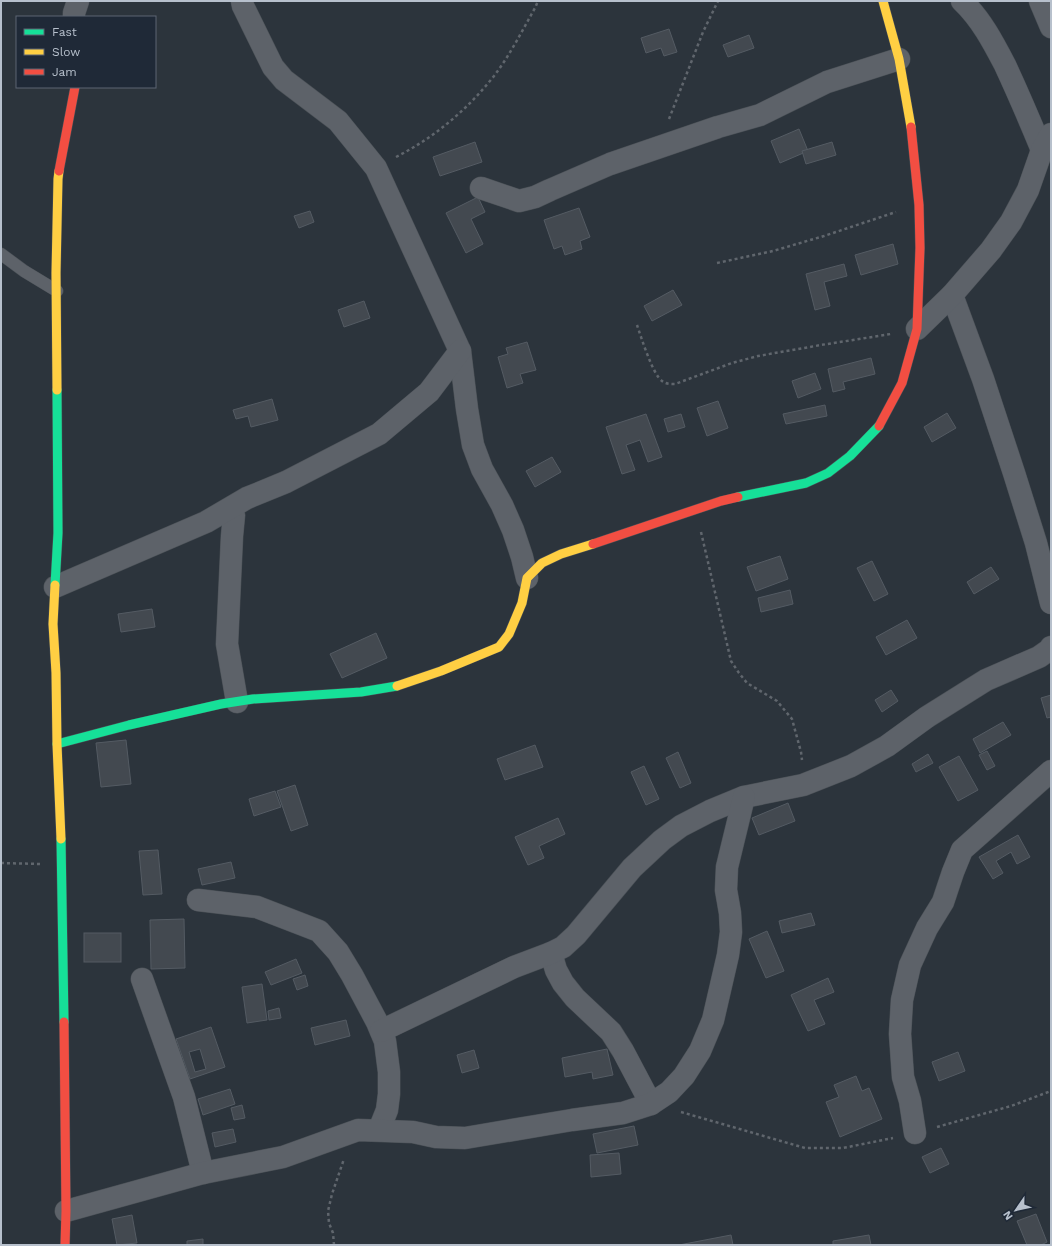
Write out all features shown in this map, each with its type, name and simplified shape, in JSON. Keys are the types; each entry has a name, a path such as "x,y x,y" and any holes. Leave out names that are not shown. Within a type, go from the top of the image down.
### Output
{"street":[{"path":"74,16 78,1"},
{"path":"56,744 129,725 253,699 360,692 397,686 499,647 509,634 522,603 527,578 522,557 513,530 502,505 482,468 473,445 460,351 376,168 338,121 284,80 273,67 243,6 242,1"},
{"path":"527,578 542,563 561,554 721,501 806,483 828,473 850,456 879,427 902,383 917,329 920,248 919,206 910,122 899,59 883,1"},
{"path":"917,329 952,296 991,250 1011,222 1028,190 1046,142 983,25 970,8 962,1"},
{"path":"1040,1 1051,27"},
{"path":"480,188 519,202 535,198 610,164 760,115 827,82 899,59"},
{"path":"65,1245 66,1212 62,864 56,744 56,673 53,624 58,533 58,179 75,88"},
{"path":"952,296 983,379 1014,473 1036,543 1051,603"},
{"path":"56,587 206,522 247,498 286,482 379,434 428,392 460,351"},
{"path":"234,515 227,644 237,702"},
{"path":"381,1031 514,967 564,947 576,935 632,868 662,840 681,826 704,814 744,797 804,785 851,766 887,746 986,680 1039,657 1051,647"},
{"path":"915,1133 910,1100 903,1077 900,1034 902,1000 910,965 927,928 943,902 952,872 962,850 1051,771"},
{"path":"66,1212 203,1173 283,1156 358,1130 413,1132 436,1137 465,1138 623,1113 651,1104 669,1092 684,1076 700,1051 714,1020 728,955 731,932 730,913 726,890 727,867 744,797"},
{"path":"198,900 258,907 319,932 338,952 352,975 381,1031 385,1042 389,1072 389,1094 387,1110 379,1130"},
{"path":"551,953 556,970 563,984 575,998 611,1032 623,1051 651,1104"},
{"path":"142,979 184,1097 203,1173"}],"lane":[{"path":"1,254 24,271 57,291"}],"path":[{"path":"376,168 409,151 435,134 466,108 495,75 536,8 538,1"},
{"path":"658,148 689,66 718,1"},
{"path":"717,263 773,251 919,206"},
{"path":"637,325 654,369 661,381 668,384 674,384 732,363 758,356 821,344 883,336 917,329"},
{"path":"696,510 731,661 747,683 777,701 792,719 801,752 804,785"},
{"path":"1,863 62,864"},
{"path":"651,1104 805,1148 843,1148 915,1133 967,1120 1051,1091"},
{"path":"334,1245 328,1211 345,1156 358,1130"}],"building":[{"path":"669,29 677,52 664,56 661,48 646,53 641,38"},
{"path":"749,35 754,48 728,57 723,45"},
{"path":"799,129 808,151 780,163 771,141"},
{"path":"475,142 482,162 440,176 433,157"},
{"path":"832,142 836,155 806,164 802,151"},
{"path":"478,197 485,212 471,219 483,244 466,253 446,213"},
{"path":"579,208 590,237 580,241 582,249 565,255 562,246 554,249 544,220"},
{"path":"310,211 314,222 299,228 294,216"},
{"path":"893,244 898,264 861,275 855,255"},
{"path":"844,264 847,276 824,282 830,306 815,310 806,274"},
{"path":"673,290 682,305 652,321 644,306"},
{"path":"364,301 370,318 344,327 338,310"},
{"path":"527,342 536,370 520,374 523,383 507,388 498,357 508,354 506,348"},
{"path":"871,358 875,374 843,382 845,389 833,392 828,369"},
{"path":"815,373 821,389 798,398 792,381"},
{"path":"272,399 278,420 251,427 248,416 236,419 233,410"},
{"path":"718,401 728,428 707,436 697,408"},
{"path":"825,405 827,416 786,424 783,414"},
{"path":"947,413 956,428 932,442 924,427"},
{"path":"646,414 662,457 648,462 640,440 626,445 635,470 622,474 606,427"},
{"path":"681,414 685,427 668,432 664,419"},
{"path":"552,457 561,472 535,487 526,471"},
{"path":"780,556 788,579 756,591 747,567"},
{"path":"872,561 888,594 874,601 857,568"},
{"path":"991,567 999,579 974,594 967,582"},
{"path":"790,590 793,604 761,612 758,598"},
{"path":"152,609 155,627 121,632 118,614"},
{"path":"907,620 917,638 886,655 876,637"},
{"path":"376,633 387,658 342,678 330,654"},
{"path":"891,690 898,701 882,712 875,700"},
{"path":"1051,695 1051,717 1047,718 1041,698"},
{"path":"1003,722 1011,735 980,753 973,739"},
{"path":"126,740 131,784 101,787 96,743"},
{"path":"535,745 543,767 505,780 497,759"},
{"path":"987,751 995,766 987,770 979,755"},
{"path":"678,752 691,783 680,788 666,758"},
{"path":"928,754 933,763 916,772 912,764"},
{"path":"959,756 978,790 958,801 939,767"},
{"path":"644,766 659,799 646,805 631,772"},
{"path":"295,785 308,825 291,831 277,791"},
{"path":"275,791 281,807 254,816 249,799"},
{"path":"788,803 795,821 759,835 752,818"},
{"path":"558,818 565,834 539,846 544,858 528,865 515,837"},
{"path":"1018,835 1030,857 1017,864 1011,852 996,861 1003,873 993,879 979,857"},
{"path":"158,850 162,894 143,895 139,851"},
{"path":"231,862 235,878 202,885 198,869"},
{"path":"811,913 815,925 782,933 779,921"},
{"path":"184,919 185,968 151,969 150,920"},
{"path":"767,931 784,971 766,978 749,939"},
{"path":"84,933 121,933 121,962 84,962"},
{"path":"296,959 302,973 271,985 265,972"},
{"path":"305,975 308,986 297,990 293,979"},
{"path":"828,978 834,992 814,1000 825,1024 808,1031 791,995"},
{"path":"262,984 267,1020 247,1023 242,987"},
{"path":"279,1008 281,1018 269,1020 268,1011"},
{"path":"346,1020 350,1036 315,1045 311,1028"},
{"path":"211,1027 225,1067 190,1079 176,1039","holes":["200,1049 206,1069 195,1072 189,1052"]},
{"path":"607,1049 613,1075 593,1079 592,1072 565,1077 562,1058"},
{"path":"474,1050 479,1068 462,1073 457,1055"},
{"path":"958,1052 965,1071 939,1081 932,1062"},
{"path":"856,1076 862,1091 869,1088 882,1119 840,1137 826,1102 839,1097 834,1085"},
{"path":"230,1089 235,1104 203,1115 198,1099"},
{"path":"242,1105 245,1118 234,1120 231,1108"},
{"path":"634,1126 638,1145 597,1153 593,1134"},
{"path":"233,1129 236,1142 215,1147 212,1133"},
{"path":"941,1148 949,1164 930,1173 922,1157"},
{"path":"619,1153 621,1174 591,1177 590,1155"},
{"path":"1036,1214 1047,1242 1041,1245 1027,1245 1017,1221"},
{"path":"132,1215 137,1243 117,1245 112,1219"},
{"path":"731,1235 733,1245 679,1245"},
{"path":"869,1235 871,1245 833,1245 833,1241"},
{"path":"203,1239 203,1245 187,1245 187,1241"}],"traffic: fast":[{"path":"55,585 58,533 57,390"},
{"path":"738,497 806,483 828,473 850,456 879,426"},
{"path":"57,744 129,725 221,704 253,699 361,692 397,686"},
{"path":"61,839 64,1022"}],"traffic: slow":[{"path":"883,1 899,59 911,127"},
{"path":"57,390 56,273 59,171"},
{"path":"397,686 441,671 499,647 509,634 522,603 527,578 542,563 561,554 593,544"},
{"path":"55,585 53,624 61,839"}],"traffic: jam":[{"path":"59,171 75,88"},
{"path":"879,426 902,383 917,329 920,248 919,205 911,127"},
{"path":"593,544 721,501 738,497"},
{"path":"64,1022 65,1245"}]}
